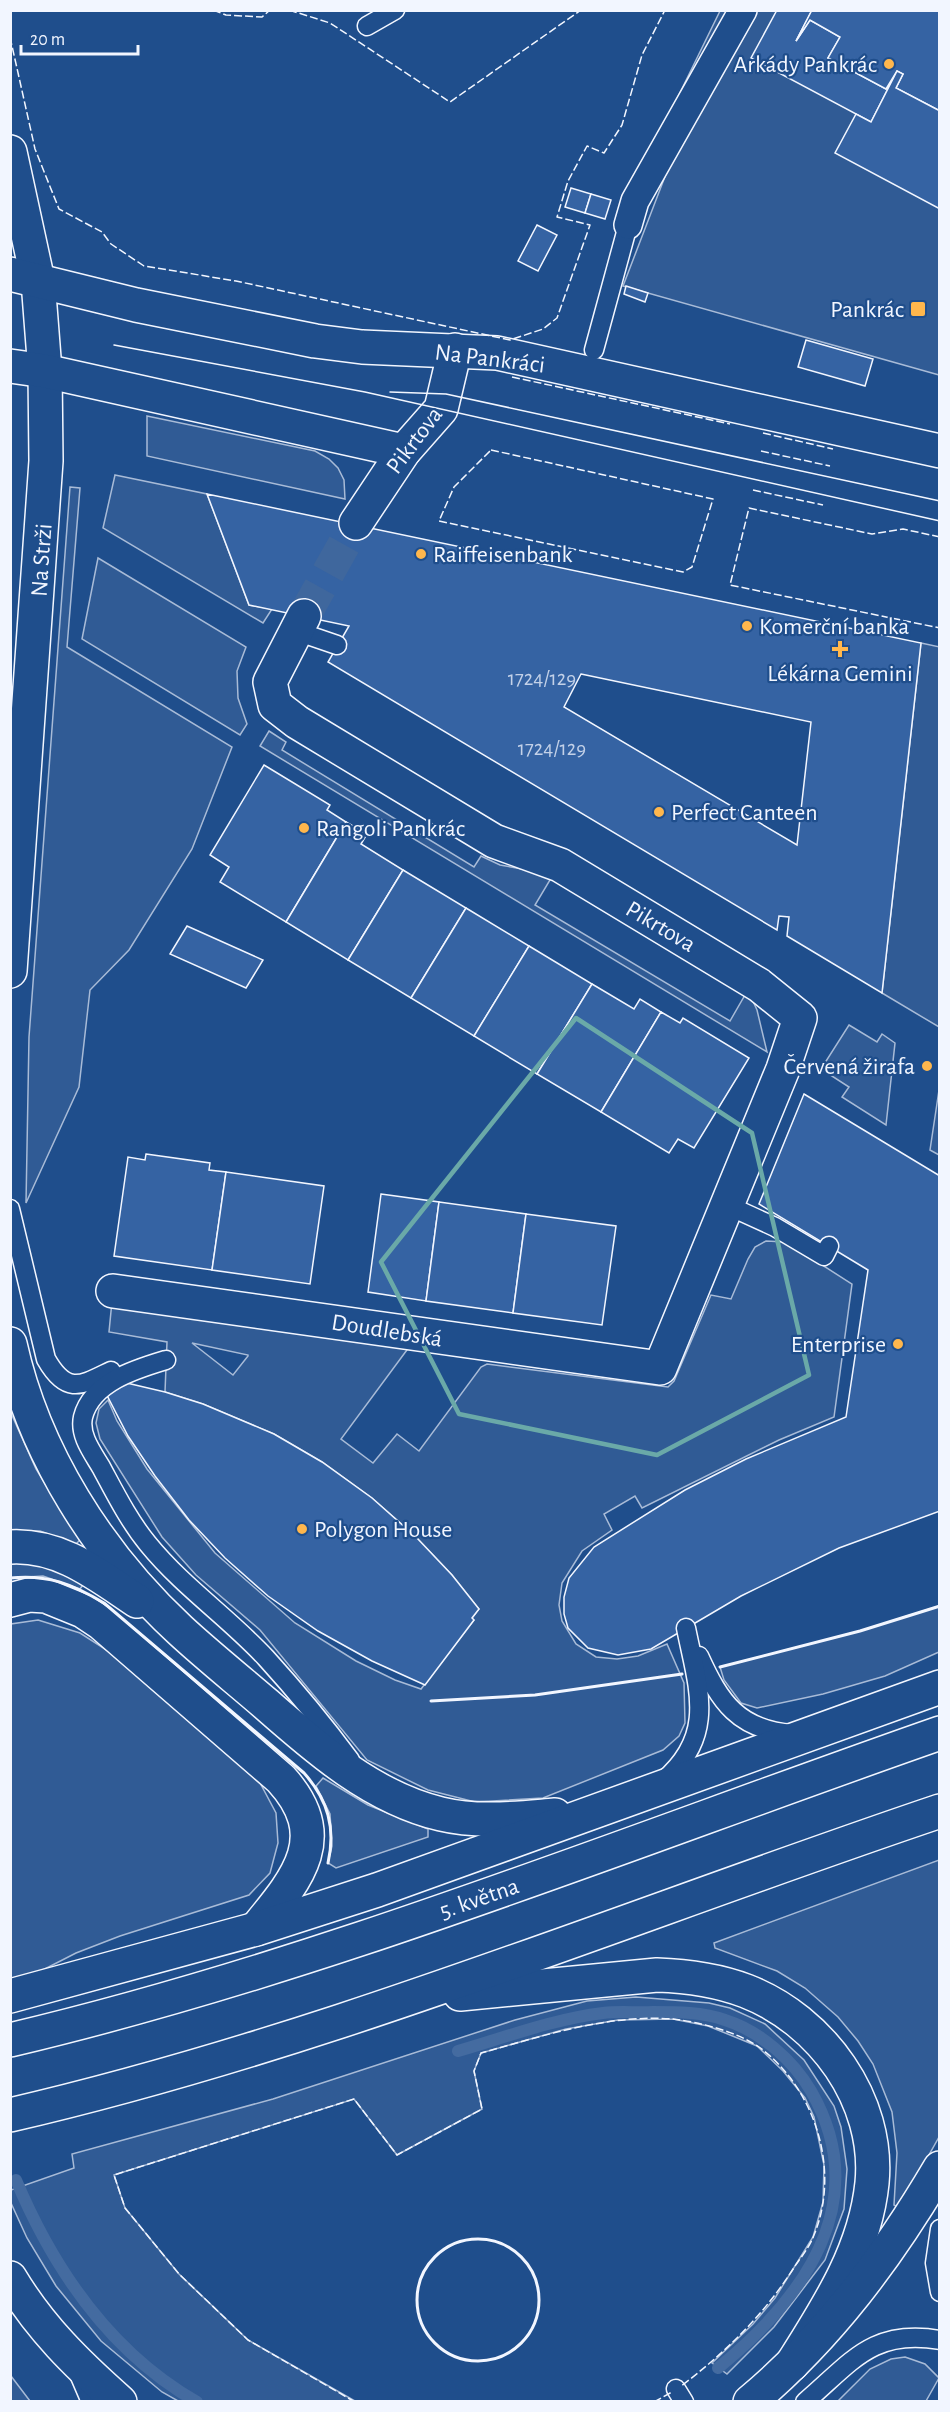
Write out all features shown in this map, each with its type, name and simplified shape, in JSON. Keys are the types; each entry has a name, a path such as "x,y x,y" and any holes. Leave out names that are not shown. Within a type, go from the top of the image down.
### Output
{"main road":[{"name":"Na Strži","path":"10,152 24,277 45,372 46,488 10,971"},
{"name":"Na Pankráci","path":"24,277 136,304 315,341 362,347 497,353 939,451"},
{"name":"Pikrtova","path":"356,523 404,450 441,409 455,350"},
{"path":"10,366 404,450"},
{"name":"Pikrtova","path":"300,624 270,682 275,705 297,722 494,841 560,865 759,985 800,1018 783,1069 729,1206 660,1368"},
{"name":"Doudlebská","path":"113,1291 660,1368"},
{"path":"10,1344 32,1414 75,1502 130,1578 178,1629 309,1742 366,1781 416,1806 466,1819 513,1818 598,1811"},
{"path":"10,1547 37,1548 74,1561 178,1629"},
{"path":"10,1600 28,1595 46,1596 64,1602 101,1623 281,1779 297,1797 307,1822 308,1835 303,1864 283,1896 256,1929"},
{"path":"891,1704 939,1680"},
{"path":"13,1996 256,1929 598,1811 939,1687"},
{"name":"5. května","path":"18,2038 210,1985 389,1928 544,1876 939,1733"},
{"path":"10,2115 43,2108 219,2058 408,2000 939,1811"},
{"path":"408,2000 657,1975 689,1976 747,1991 794,2017 815,2036 848,2078 860,2103 872,2156 872,2183 855,2252 836,2295 792,2364"},
{"path":"750,2402 792,2364 843,2311 905,2228 939,2168"},
{"path":"10,2278 42,2326 74,2361 120,2402"}],"street":[{"path":"628,225 635,201 743,10"}],"lane":[{"path":"367,26 395,10"},
{"path":"594,350 628,225"},
{"path":"300,624 337,645"},
{"path":"729,1206 775,1227 824,1256 829,1246"},
{"path":"10,1209 46,1359 57,1374 70,1383 84,1385 123,1366 166,1359 129,1372 106,1386 86,1408 82,1419 86,1440 126,1512 167,1566 267,1660 317,1716 366,1781"},
{"path":"651,1791 675,1771 690,1748 700,1720 699,1695 686,1628 714,1688 731,1710 766,1729 807,1735"},
{"path":"939,2229 935,2264 939,2292"},
{"path":"805,2402 846,2362 866,2349 901,2337 939,2340"},
{"path":"74,2361 91,2402"}],"highlighted area":[{"path":"576,1018 752,1133 809,1375 657,1455 459,1414 381,1262"}],"shaded area":[{"path":"720,11 939,11 939,375 623,286 679,140 673,107"},
{"path":"147,416 315,451 329,459 338,468 344,480 345,499 147,456"},
{"path":"115,475 207,494 249,605 272,609 263,623 103,528"},
{"path":"70,487 80,488 67,647 232,747 192,849 129,950 90,990 79,1087 26,1203 29,1037"},
{"path":"98,558 246,647 237,671 238,698 247,724 240,735 82,639"},
{"path":"921,643 940,647 939,1027 882,993"},
{"path":"269,731 286,742 282,750 474,867 481,856 500,865 539,872 550,880 535,905 730,1021 745,995 752,999 757,1010 767,1052 260,746"},
{"path":"849,1025 877,1042 882,1034 895,1043 886,1125 842,1097 849,1087 821,1069"},
{"path":"939,1090 939,1155 930,1150"},
{"path":"766,1241 786,1242 852,1284 834,1417 779,1440 642,1508 635,1496 604,1514 612,1530 582,1551 562,1583 559,1605 562,1621 576,1644 596,1657 617,1659 638,1656 667,1644 684,1683 685,1723 679,1736 663,1750 543,1798 475,1802 428,1790 367,1760 260,1630 196,1575 162,1537 100,1439 96,1423 99,1409 108,1400 117,1421 147,1469 215,1553 295,1623 356,1661 395,1680 421,1689 474,1620 472,1618 479,1609 452,1575 416,1537 372,1498 322,1462 274,1434 203,1404 165,1392 167,1342 109,1332 113,1291 418,1335 341,1439 373,1463 397,1434 419,1451 481,1367 487,1364 668,1387 674,1381 711,1295 731,1299 755,1247","holes":["192,1343 248,1355 233,1375"]},
{"path":"10,1411 36,1469 80,1540 76,1544 40,1531 11,1531"},
{"path":"25,1562 41,1565 85,1582 80,1589 43,1576 11,1578 11,1564"},
{"path":"939,1606 939,1652 885,1676 823,1694 757,1708 741,1703 724,1680 720,1667 860,1631"},
{"path":"38,1620 80,1633 116,1656 259,1781 276,1813 278,1843 270,1873 249,1895 120,1936 76,1953 35,1974 11,1981 11,1624"},
{"path":"323,1778 368,1805 428,1829 428,1837 336,1868 328,1863 332,1846 330,1814 316,1786"},
{"path":"939,1860 939,2137 899,2208 894,2205 897,2153 892,2112 873,2064 858,2041 838,2017 805,1988 777,1971 715,1948 714,1943"},
{"path":"636,1997 709,2003 730,2008 765,2024 804,2060 834,2106 841,2127 847,2169 844,2209 825,2260 774,2327 727,2374 712,2363 753,2324 775,2298 813,2237 823,2202 824,2165 814,2117 805,2098 783,2071 757,2046 708,2026 673,2019 618,2020 566,2029 481,2053 474,2071 482,2109 397,2155 354,2099 114,2175 125,2208 179,2274 248,2340 355,2401 178,2401 162,2392 101,2341 56,2286 27,2238 11,2203 11,2190 74,2168 72,2154 273,2099 515,2020 587,2001"},
{"path":"905,2357 925,2364 939,2378 926,2401 838,2401 870,2369 891,2359"},
{"path":"11,2376 30,2401 11,2401"}],"building":[{"path":"777,10 812,10 796,41 810,20 840,37 828,58 886,89 897,71 871,122 751,58"},
{"name":"Arkády Pankrác","path":"812,10 940,10 940,111 896,88 903,74 897,71 886,89 828,58 840,37 810,20 796,41"},
{"path":"897,71 903,74 896,88 940,111 940,209 835,153 856,114 871,122"},
{"path":"571,188 591,194 585,213 565,207"},
{"path":"591,194 611,200 605,219 585,213"},
{"path":"537,225 557,235 538,271 518,261"},
{"path":"626,286 648,293 645,302 624,294"},
{"path":"806,340 873,359 865,386 798,367"},
{"path":"207,494 921,643 882,993 787,936 789,917 779,916 777,930 328,662 349,626 249,605","holes":["581,674 811,722 797,845 564,707"]},
{"path":"264,765 330,805 327,810 346,822 286,922 220,882 229,867 210,855"},
{"path":"346,822 367,834 361,844 403,870 348,960 286,922"},
{"path":"403,870 466,908 411,998 348,960"},
{"path":"466,908 529,946 474,1036 411,998"},
{"path":"187,926 263,960 246,988 170,954"},
{"path":"529,946 592,984 537,1074 474,1036"},
{"path":"592,984 634,1009 640,999 661,1012 601,1112 537,1074"},
{"path":"661,1012 680,1023 683,1018 749,1058 694,1148 678,1139 669,1153 601,1112"},
{"name":"Enterprise","path":"804,1094 940,1176 940,1511 839,1548 741,1596 651,1649 618,1655 588,1648 568,1628 564,1614 564,1597 569,1578 594,1547 685,1490 746,1459 846,1417 868,1270 759,1204"},
{"path":"146,1154 210,1163 209,1170 226,1172 212,1270 114,1256 128,1157 145,1160"},
{"path":"226,1172 324,1186 310,1284 212,1270"},
{"path":"381,1194 439,1202 426,1301 368,1292"},
{"path":"439,1202 526,1214 513,1313 426,1301"},
{"path":"526,1214 616,1226 602,1325 513,1313"},
{"name":"Polygon House","path":"97,1376 165,1392 203,1404 274,1434 322,1462 372,1498 416,1537 452,1575 479,1609 472,1618 474,1620 425,1685 372,1661 318,1631 268,1596 225,1558 189,1520 155,1476 128,1436"}],"waterway":[{"path":"458,2051 530,2029 585,2016 616,2012 681,2012 708,2015 751,2031 795,2068 811,2091 829,2132 835,2171 832,2208 821,2244 802,2278 778,2310 750,2340 718,2368"},
{"path":"16,2180 48,2246 88,2306 138,2359 166,2382 197,2402"}],"tunnel":[{"path":"304,616 356,523"}],"tram line":[{"path":"114,345 365,392 940,521"},
{"path":"390,392 446,394 940,501"}],"fence":[{"path":"213,10 226,15 262,17 270,10"},
{"path":"289,10 330,23 450,102 581,10"},
{"path":"10,37 35,149 59,209 102,232 111,244 144,266 236,281 510,340 543,329 557,318 590,225 557,217 568,181 587,146 604,153 622,125 642,55 665,10"},
{"path":"512,377 730,424"},
{"path":"763,433 833,449"},
{"path":"491,450 713,499 692,567 683,572 439,521 454,487 491,450"},
{"path":"761,451 830,466"},
{"path":"753,490 823,505"},
{"path":"940,537 903,529 872,534 749,508 730,585 940,628"},
{"path":"355,2402 248,2340 179,2274 125,2208 114,2175 354,2099 397,2155 482,2109 474,2071 481,2053 552,2033 600,2023 648,2018 673,2019 706,2025 729,2032 759,2047 779,2064 808,2107 818,2132 823,2158 825,2184 822,2210 808,2247 757,2317 713,2360 680,2387"},
{"path":"654,2402 672,2392"}],"wall":[{"path":"10,1578 48,1579 70,1586 104,1603 304,1773 319,1794 328,1815 331,1838 328,1863"},
{"path":"720,1667 860,1631 940,1606"},
{"path":"431,1701 535,1695 682,1674"},
{"path":"478,2239 501,2244 521,2257 534,2277 539,2300 534,2323 521,2343 501,2356 478,2361 455,2356 435,2343 422,2323 417,2300 422,2277 435,2257 455,2244 478,2239"}],"place":[{"name":"Arkády Pankrác","path":"889,64"},
{"name":"Pankrác","path":"918,309"},
{"name":"Raiffeisenbank","path":"421,554"},
{"name":"Komerční banka","path":"747,626"},
{"name":"Lékárna Gemini","path":"840,649"},
{"name":"Perfect Canteen","path":"659,812"},
{"name":"Rangoli Pankrác","path":"304,828"},
{"name":"Červená žirafa","path":"927,1066"},
{"name":"Enterprise","path":"898,1344"},
{"name":"Polygon House","path":"302,1529"}]}
